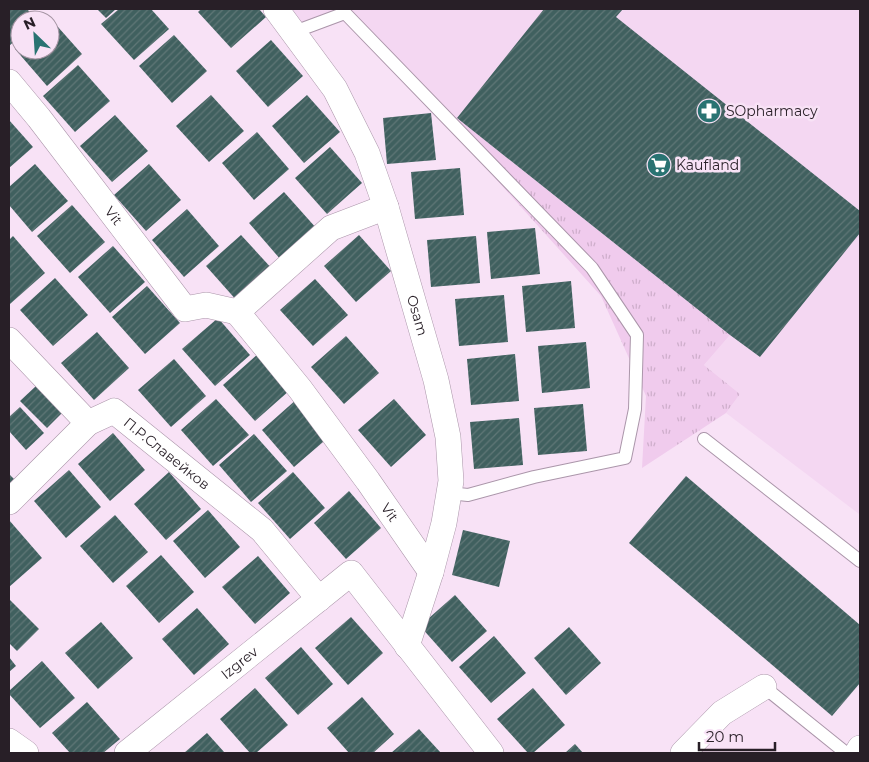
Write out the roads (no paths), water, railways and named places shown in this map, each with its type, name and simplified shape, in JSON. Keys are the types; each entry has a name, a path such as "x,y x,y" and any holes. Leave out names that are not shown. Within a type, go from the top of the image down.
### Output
{"street":[{"name":"Osam","path":"276,9 335,89 367,153 386,207 436,380 448,437 451,481 444,523 431,572 407,646"},
{"name":"Vit","path":"9,82 39,118 185,309 206,305 237,312 300,389 368,481 431,572"},
{"path":"237,312 331,228 386,207"},
{"path":"9,340 88,423 9,502"},
{"name":"П.Р.Славейков","path":"88,423 114,412 262,530 319,599"},
{"name":"Izgrev","path":"127,753 351,574 407,646"},
{"path":"407,646 491,753"},
{"path":"683,753 722,713 764,687"},
{"path":"9,741 26,753"},
{"path":"857,753 860,748"}],"lane":[{"path":"294,32 345,13 592,268 637,335 635,409 625,458 534,477 468,495 449,494"},
{"path":"704,439 860,561"},
{"path":"764,687 846,753"}],"place":[{"name":"SOpharmacy","path":"709,111"},
{"name":"Kaufland","path":"659,165"}]}
